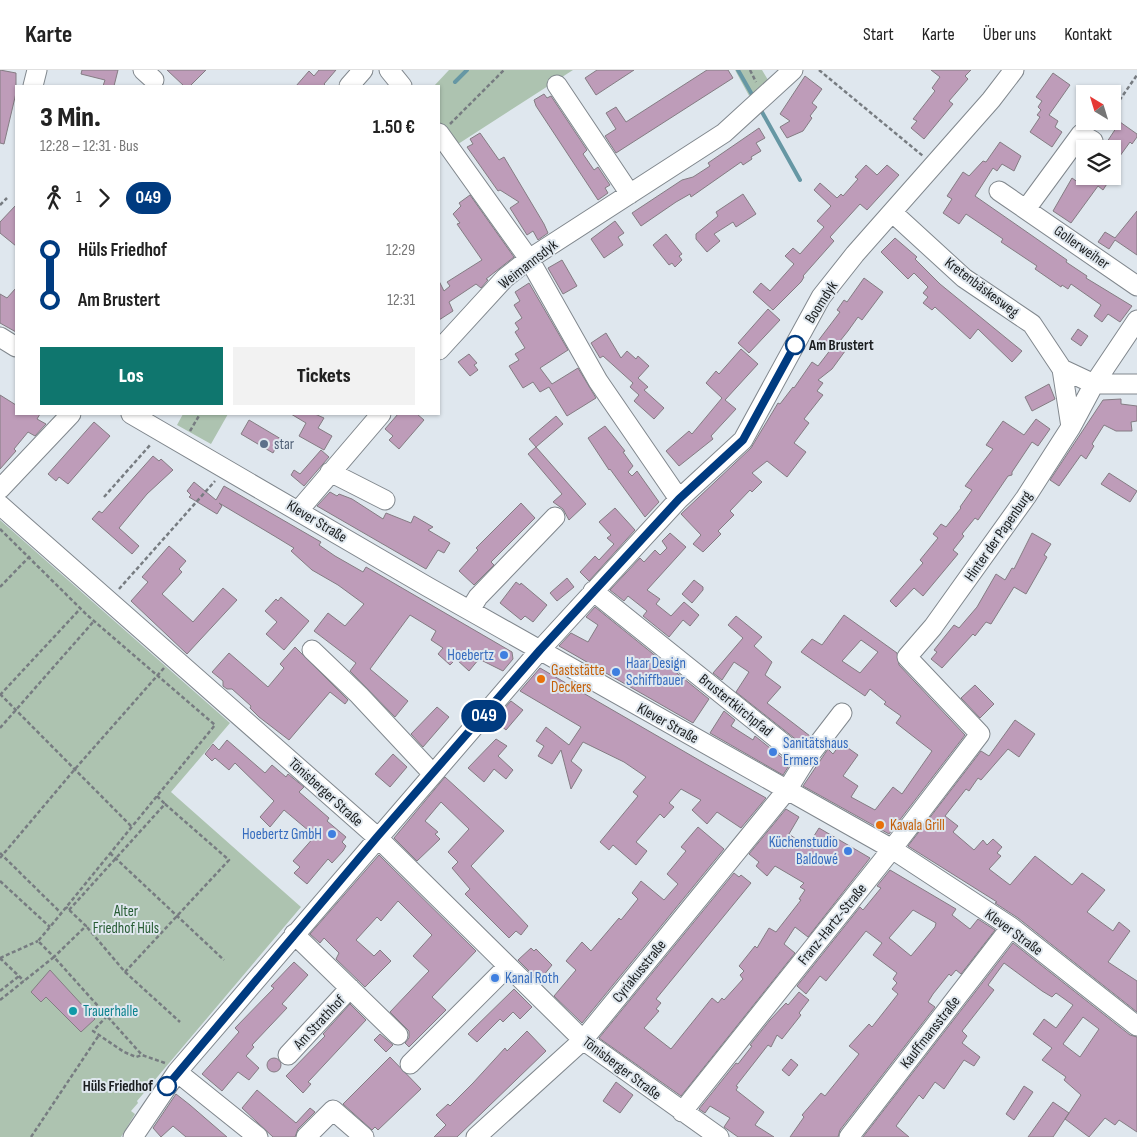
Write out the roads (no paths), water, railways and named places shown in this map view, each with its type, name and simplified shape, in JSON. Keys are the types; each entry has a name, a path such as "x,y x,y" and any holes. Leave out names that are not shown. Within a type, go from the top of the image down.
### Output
{"street":[{"path":"33,85 38,70"},
{"path":"350,85 364,70"},
{"path":"389,70 401,85"},
{"name":"Weimannsdyk","path":"440,349 505,278 529,259 724,133 793,70"},
{"name":"Boomdyk","path":"540,650 679,499 743,440 821,297 854,254 893,213 1014,70"},
{"path":"557,85 630,194"},
{"path":"440,135 529,259 598,381 679,499"},
{"path":"1026,208 1076,154"},
{"name":"Gollerweiher","path":"999,191 1137,286"},
{"name":"Kretenbäskesweg","path":"893,213 964,278 1032,324 1062,369 1071,427"},
{"name":"Hinter der Papenburg","path":"980,734 907,657 933,627 1026,497 1071,427 1094,384 1137,320"},
{"path":"0,337 15,345"},
{"path":"1062,369 1094,384 1137,384"},
{"path":"0,490 70,415"},
{"name":"Klever Straße","path":"133,415 470,610 892,849 1011,928 1137,1026"},
{"path":"299,510 380,415"},
{"path":"330,472 385,500"},
{"name":"Tönisberger Straße","path":"0,505 377,837 582,1040 719,1137"},
{"path":"470,610 478,597 555,517"},
{"name":"Brustertkirchpfad","path":"593,591 805,761"},
{"path":"312,650 359,695 433,774"},
{"path":"134,1137 177,1072 377,837 540,650"},
{"path":"787,790 805,761 842,713"},
{"name":"Franz-Hartz-Straße","path":"682,1112 892,849 980,734"},
{"name":"Cyriakusstraße","path":"476,1137 582,1040 787,790"},
{"name":"Kauffmansstraße","path":"849,1137 1011,928"},
{"name":"Am Strathhof","path":"294,934 398,1035"},
{"path":"410,1064 508,966"},
{"name":"Am Strathhof","path":"288,1055 350,988"},
{"path":"177,1072 258,1137"},
{"path":"306,1137 334,1110 364,1137"}],"waterway":[{"path":"455,82 467,70"},
{"path":"738,70 754,98"},
{"path":"762,112 800,180"}],"place":[{"name":"Am Brustert","path":"795,345"},
{"name":"star","path":"264,444"},
{"name":"Hoebertz","path":"504,655"},
{"name":"Haar Design Schiffbauer","path":"616,672"},
{"name":"Gaststätte Deckers","path":"541,679"},
{"name":"Sanitätshaus Ermers","path":"773,752"},
{"name":"Kavala Grill","path":"880,825"},
{"name":"Hoebertz GmbH","path":"332,834"},
{"name":"Küchenstudio Baldowé","path":"848,851"},
{"name":"Kanal Roth","path":"495,978"},
{"name":"Trauerhalle","path":"73,1011"},
{"name":"Hüls Friedhof","path":"167,1086"}],"park label":[{"name":"Alter Friedhof Hüls","path":"126,920"}]}
